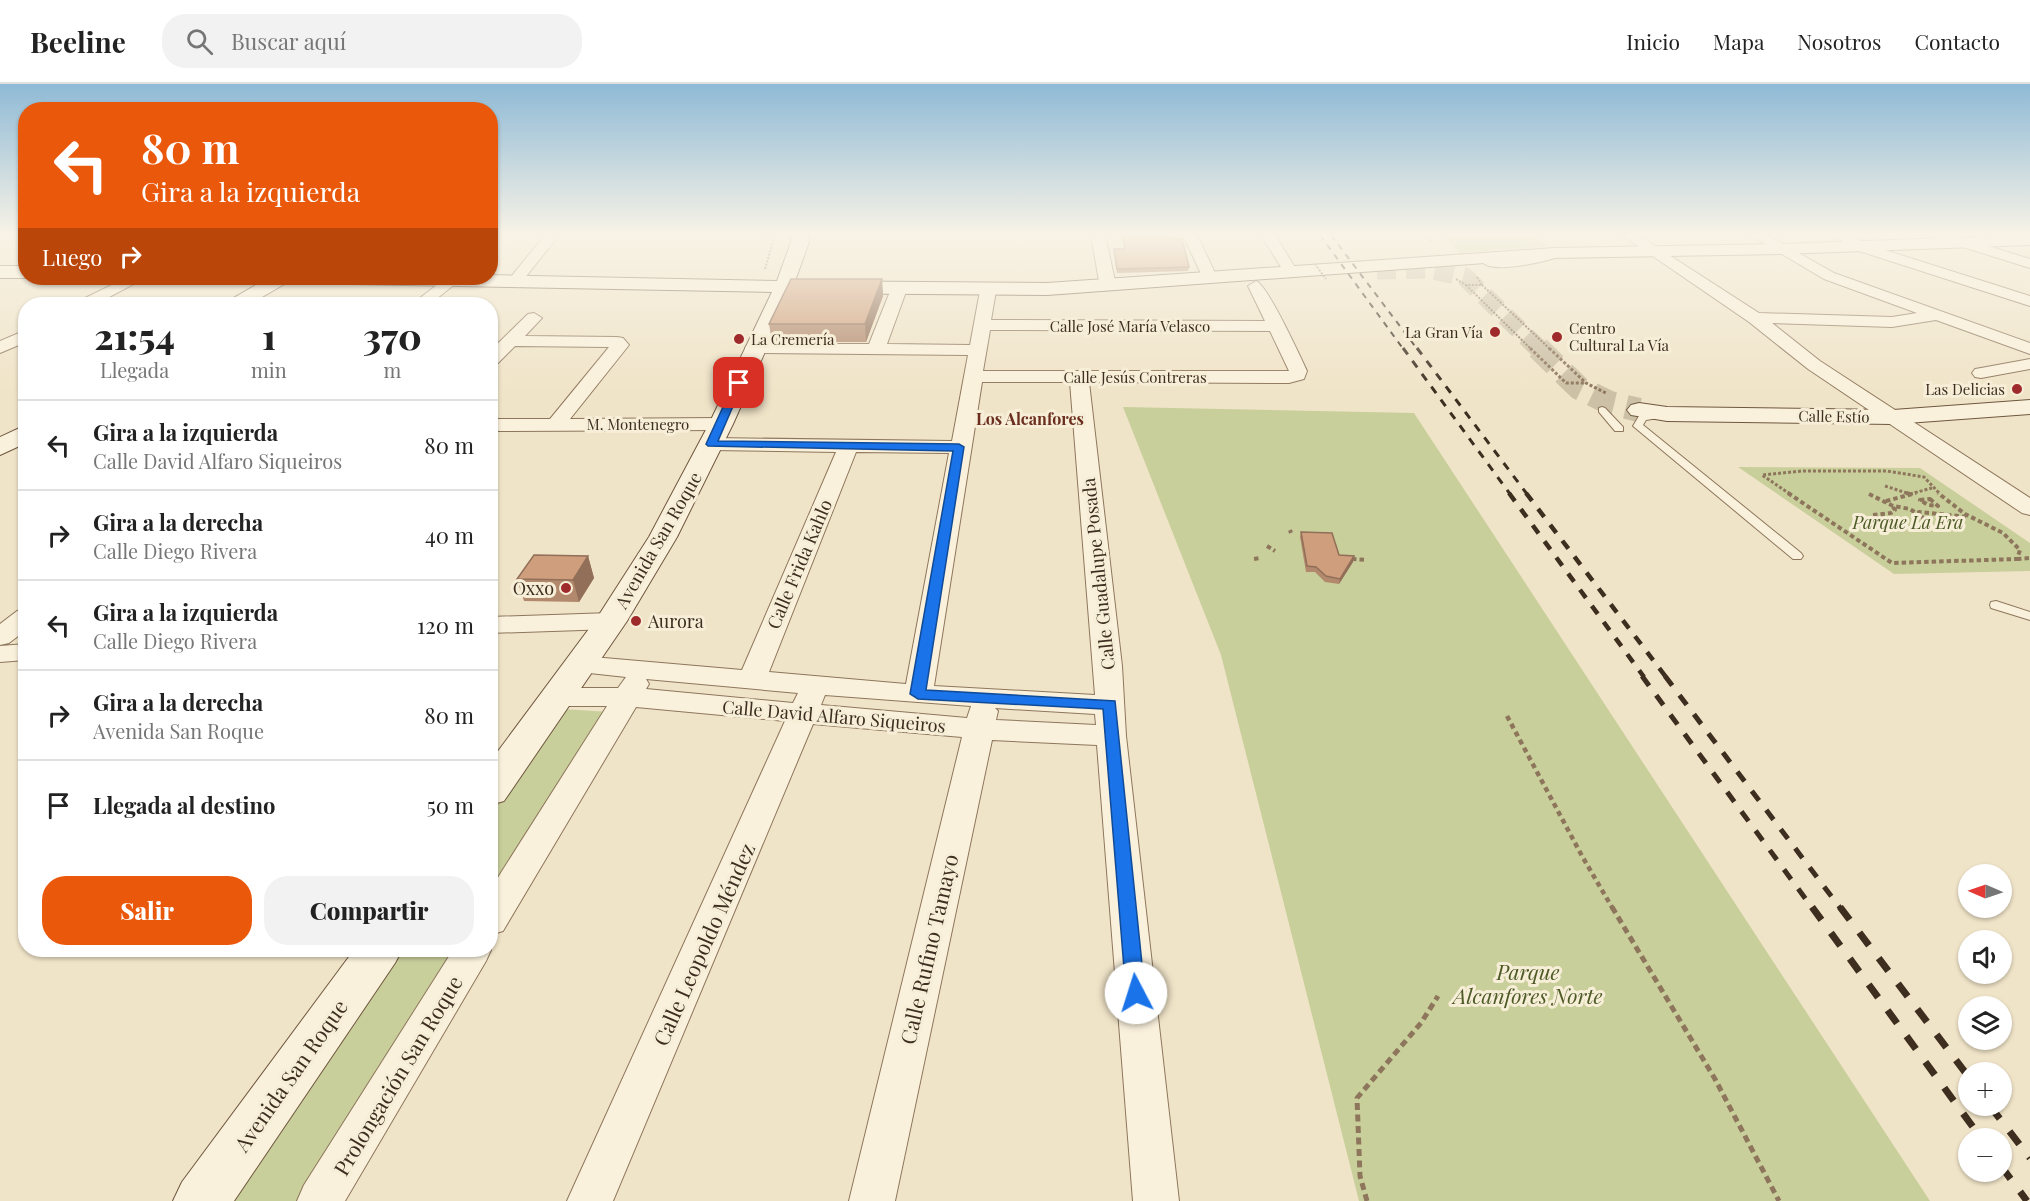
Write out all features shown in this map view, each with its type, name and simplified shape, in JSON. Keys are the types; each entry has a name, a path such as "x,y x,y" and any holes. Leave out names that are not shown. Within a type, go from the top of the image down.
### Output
{"street":[{"path":"99,297 119,287"},
{"path":"249,297 266,287"},
{"path":"429,297 442,287"},
{"name":"Avenida San Roque","path":"498,780 611,621 663,537 716,434 783,287"},
{"path":"827,287 899,289 1074,287"},
{"path":"962,289 1043,294 1139,287"},
{"path":"1257,287 1277,326"},
{"path":"1707,287 1755,318 1814,365 2030,508"},
{"path":"1860,287 2030,349"},
{"path":"1987,287 2030,301"},
{"path":"876,349 899,289"},
{"path":"918,694 959,447 988,291"},
{"path":"1755,318 1892,322 1936,315"},
{"path":"498,353 534,318"},
{"name":"Calle José María Velasco","path":"983,325 1277,326"},
{"name":"Calle Jesús Contreras","path":"972,376 1289,377 1298,375 1277,326"},
{"path":"0,332 18,333"},
{"path":"0,348 18,338"},
{"name":"M. Montenegro","path":"510,341 617,342 620,345 555,425"},
{"path":"754,348 977,350"},
{"path":"1981,373 2030,364"},
{"name":"Calle Guadalupe Posada","path":"1079,377 1107,654 1110,720 1156,1201"},
{"name":"Calle Estío","path":"1639,410 1667,414 1893,417 2030,407"},
{"name":"M. Montenegro","path":"498,425 555,425 716,434 848,447 959,447"},
{"path":"0,447 18,437"},
{"name":"Calle Frida Kahlo","path":"750,681 848,447"},
{"path":"498,625 611,621"},
{"path":"0,637 18,623"},
{"path":"0,654 18,653"},
{"name":"Calle David Alfaro Siqueiros","path":"581,665 635,684 982,714 1110,720"},
{"name":"Calle David Alfaro Siqueiros","path":"558,697 635,684 750,681 810,700 918,694 982,714"},
{"path":"498,908 635,684"},
{"name":"Calle Leopoldo Méndez","path":"590,1201 810,700"},
{"name":"Calle Rufino Tamayo","path":"872,1201 982,714"},
{"name":"Avenida San Roque","path":"201,1201 374,957"},
{"name":"Prolongación San Roque","path":"320,1201 469,957"}],"lane":[{"path":"1602,410 1618,429"},
{"path":"1667,414 1642,418 1638,426 1797,556"},
{"path":"1996,605 2030,616"}],"path":[{"path":"1468,287 1566,383 1586,383"},
{"path":"1484,287 1586,383 1611,395"},
{"path":"1969,517 1932,488 1924,477 1887,471 1802,471 1762,475 1892,563 2030,558"},
{"path":"1885,486 1913,493 1924,499 1920,500 1922,502 1934,506 1943,514"},
{"path":"1885,501 1932,488"},
{"path":"1869,494 1893,506 1910,510 1924,520"},
{"path":"1873,514 1891,513 1894,510 1893,506"},
{"path":"1919,516 1919,512 1943,514 1969,517 1986,523 2013,540 2020,550 2017,559"},
{"path":"1267,546 1275,550"},
{"path":"1254,559 1260,558"},
{"path":"1352,559 1367,560"},
{"path":"1507,716 1582,856 1715,1079 1779,1201"},
{"path":"1367,1201 1360,1176 1357,1098 1421,1023 1438,996"}],"green space":[{"name":"Parque Alcanfores Norte","path":"1123,407 1414,413 1930,1201 1359,1201 1221,655"},
{"name":"Parque La Era","path":"1738,467 1920,468 2030,543 2030,571 1894,574"},
{"path":"561,709 611,712 498,890 498,798"},
{"path":"386,957 455,957 300,1201 213,1201"}],"building":[{"path":"787,287 879,287 865,324 769,324"},
{"path":"1301,532 1332,533 1339,555 1354,556 1340,579 1326,576 1316,567 1307,566"},
{"path":"534,555 588,556 573,580 517,579"}],"tunnel":[{"path":"1475,287 1540,350"},
{"path":"1538,348 1579,388 1610,403 1639,410"}],"railway":[{"path":"1358,287 1404,350"},
{"path":"1370,287 1418,350"},
{"path":"1403,348 1510,494"},
{"path":"1417,348 1527,494"},
{"path":"1509,493 1644,677"},
{"path":"1526,493 1666,677"},
{"path":"1642,676 1813,909"},
{"path":"1665,676 1841,909"},
{"path":"1812,907 1974,1128"},
{"path":"1840,907 1958,1063"},
{"path":"1998,1116 2030,1158"},
{"path":"2012,1181 2027,1201"}],"place":[{"name":"La Gran Vía","path":"1495,332"},
{"name":"Centro Cultural La Vía","path":"1557,337"},
{"name":"La Cremería","path":"739,339"},
{"name":"Las Delicias","path":"2017,389"},
{"name":"Oxxo","path":"566,588"},
{"name":"Aurora","path":"636,621"}],"district":[{"name":"Los Alcanfores","path":"1030,418"}],"route":[{"path":"739,383 712,444 959,447 918,694 1110,705 1136,993"}]}
